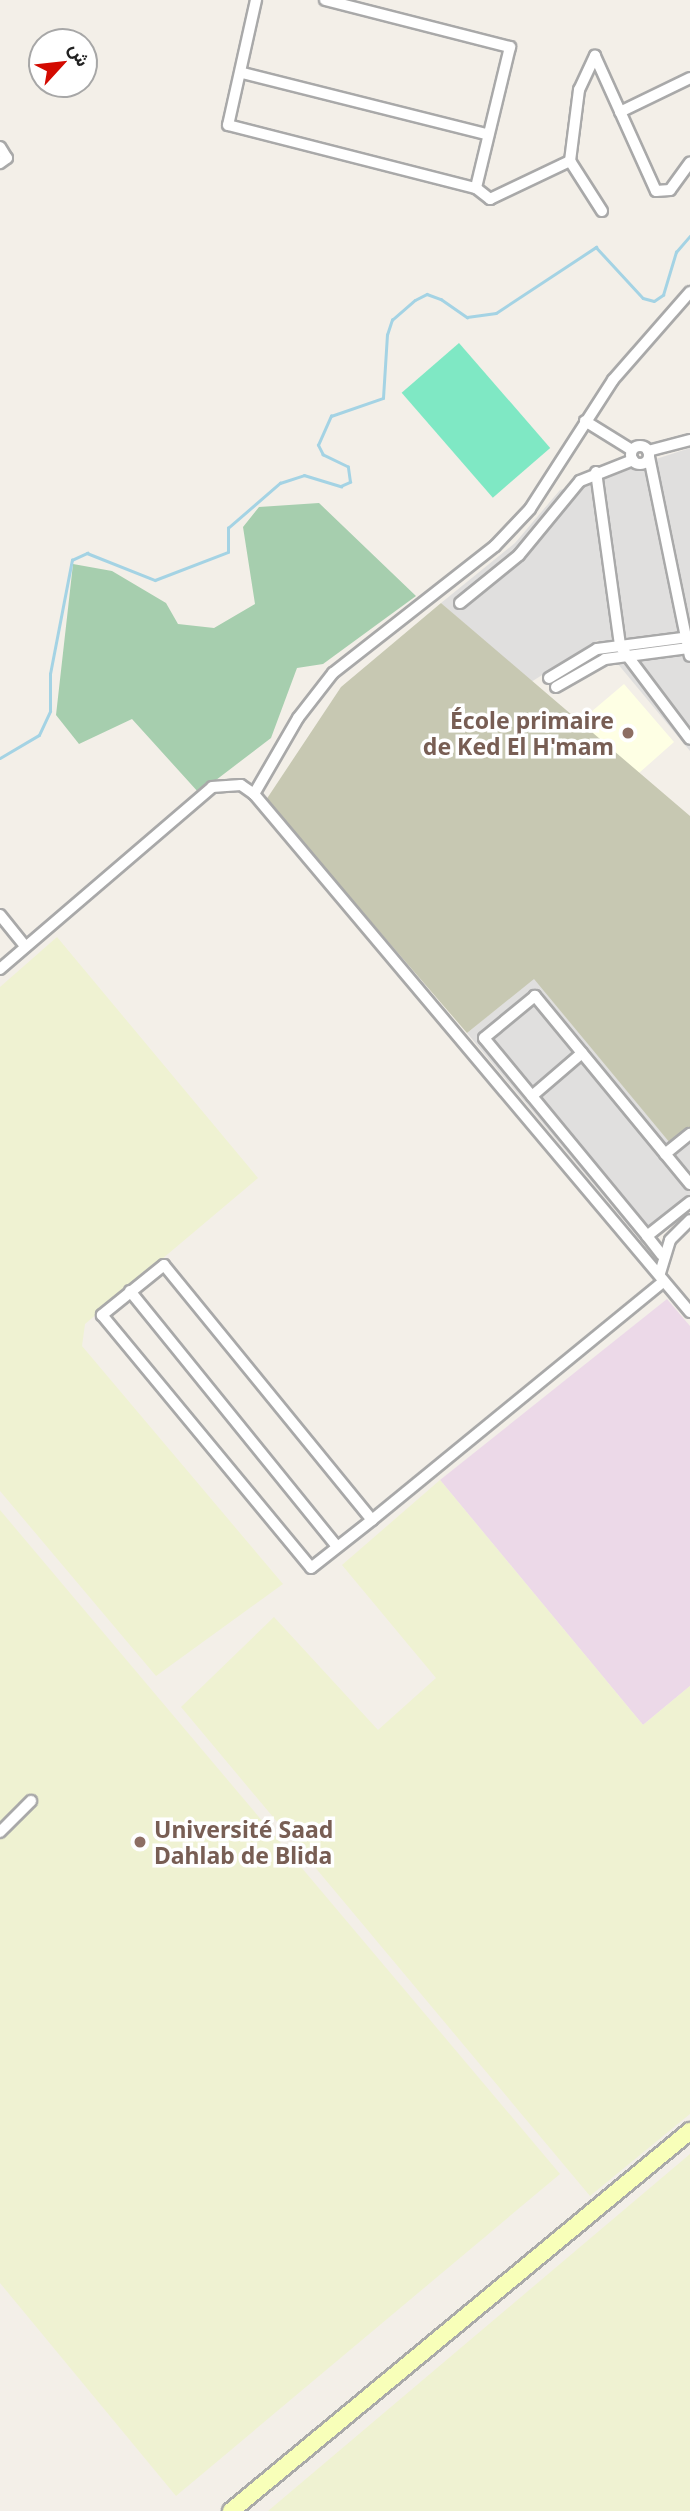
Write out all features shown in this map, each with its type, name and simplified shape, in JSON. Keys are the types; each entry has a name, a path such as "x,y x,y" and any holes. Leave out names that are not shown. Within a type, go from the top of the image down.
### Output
{"street":[{"path":"256,0 243,73 228,125 475,188 490,198 570,161"},
{"path":"325,0 510,47 486,134 475,188"},
{"path":"602,211 570,161 579,90 595,56 656,191 670,190 690,162"},
{"path":"243,73 486,134"},
{"path":"620,112 690,78"},
{"path":"0,147 7,158 0,163"},
{"path":"254,794 298,718 333,673 506,536 586,421 690,292"},
{"path":"586,421 643,463 648,454 690,440"},
{"path":"552,683 597,649 622,651 687,645 648,454"},
{"path":"460,603 519,555 580,481 633,455"},
{"path":"596,471 622,651 690,739"},
{"path":"0,969 23,945 212,787 241,785 254,794 653,1253 662,1277"},
{"path":"0,915 23,945"},
{"path":"690,1184 535,996 484,1038 647,1236 662,1277 690,1312"},
{"path":"532,1096 582,1053"},
{"path":"665,1154 690,1134"},
{"path":"647,1236 690,1202"},
{"path":"653,1253 690,1220"},
{"path":"372,1520 164,1265 102,1315 311,1567 372,1520 662,1277"},
{"path":"130,1291 337,1547"},
{"path":"0,1832 31,1801"},
{"path":"231,2511 690,2131"}],"shaded area":[{"path":"690,448 690,751 598,640 531,682 441,603 515,543 560,490"},
{"path":"319,503 416,596 323,664 297,668 271,738 199,793 132,719 79,744 56,715 73,564 112,571 166,603 178,624 214,628 255,604 243,527 259,507"},
{"path":"441,603 690,816 690,1127 670,1143 534,979 467,1033 266,800 341,687"},
{"name":"École primaire de Ked El H'mam","path":"624,684 674,742 639,773 578,723"},
{"path":"57,937 258,1178 85,1324 82,1346 283,1584 156,1676 0,1491 0,987"},
{"path":"534,978 670,1142 690,1127 690,1211 646,1247 467,1033"},
{"path":"667,1299 690,1326 690,1686 643,1725 440,1480"},
{"path":"440,1480 643,1725 690,1686 690,2114 590,2196 181,1707 274,1617 378,1730 436,1678 342,1565"},
{"name":"Université Saad Dahlab de Blida","path":"0,1510 560,2174 176,2496 0,2283"},
{"path":"690,2154 690,2511 268,2511"}],"green space":[{"path":"459,343 550,448 493,498 402,393"}],"waterway":[{"path":"0,758 39,735 50,711 50,674 72,560 87,553 155,580 228,552 228,528 280,483 304,475 341,486 350,482 348,467 323,455 318,445 331,416 383,398 387,335 392,320 415,300 427,294 441,299 467,317 496,313 596,247 643,298 654,301 663,295 676,252 690,236"}],"place":[{"name":"École primaire de Ked El H'mam","path":"628,733"},
{"name":"Université Saad Dahlab de Blida","path":"140,1842"}]}
